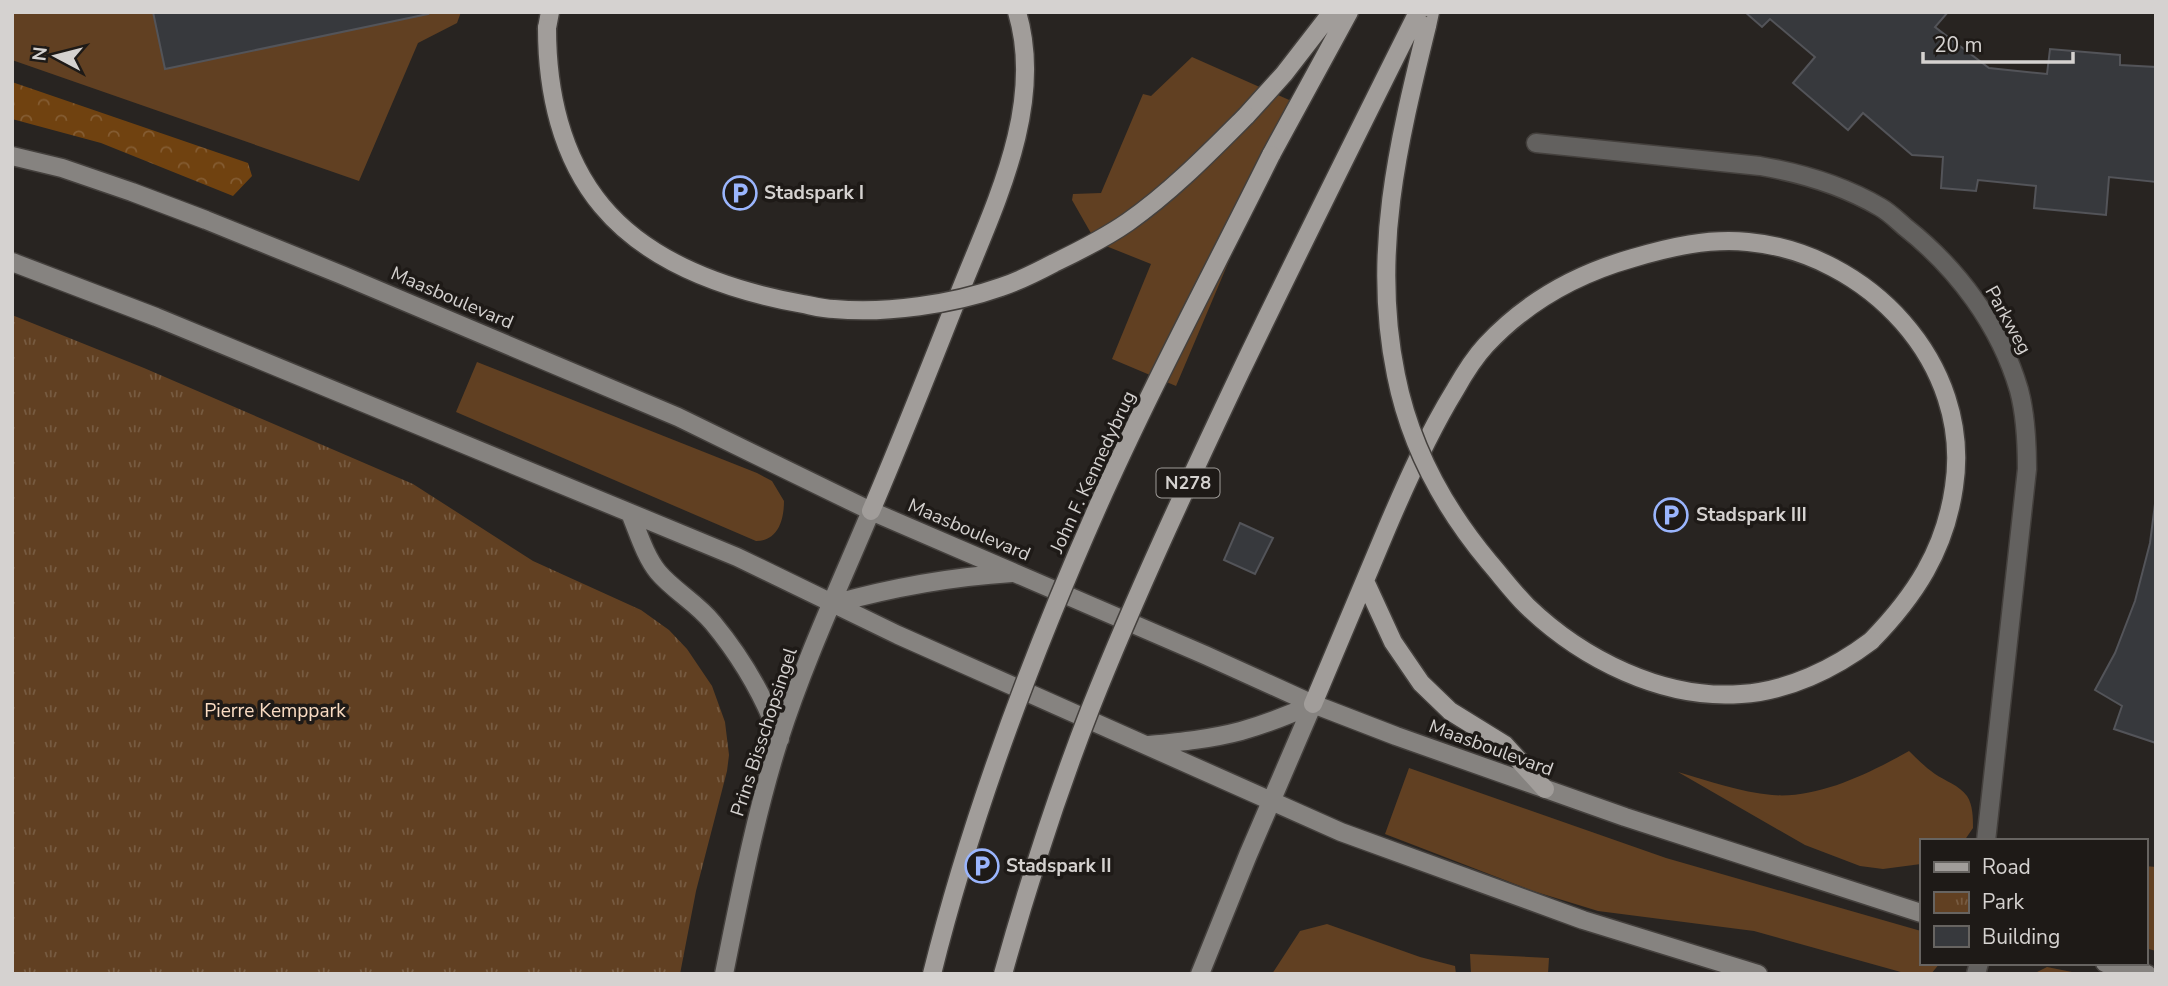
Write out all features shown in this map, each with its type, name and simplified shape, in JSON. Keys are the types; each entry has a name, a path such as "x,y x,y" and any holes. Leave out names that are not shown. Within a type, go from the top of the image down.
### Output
{"main road":[{"path":"871,511 908,424 1012,157 1024,81 1023,48 1017,12"},
{"path":"548,20 550,85 572,158 602,206 625,230 677,264 738,289 770,299 833,309 859,310 933,303 1002,287 1074,253 1128,222 1173,186 1247,116 1332,12"},
{"name":"John F. Kennedybrug","path":"932,974 958,879 1005,739 1054,610 1099,505 1160,376 1271,155 1349,12"},
{"name":"N278","path":"1003,974 1070,763 1132,610 1186,487 1418,12"},
{"path":"1200,974 1365,581 1429,434 1484,347 1532,303 1589,273 1622,261 1698,243 1747,242 1774,245 1799,252 1844,272 1880,297 1910,327 1926,351 1943,391 1955,438 1955,484 1944,531 1925,574 1909,599 1871,641 1845,659 1815,674 1767,690 1741,694 1691,692 1629,674 1586,651 1545,621 1509,586 1457,521 1424,463 1406,419 1395,373 1388,317 1386,254 1393,178 1430,12"},
{"name":"Maasboulevard","path":"12,156 62,168 132,192 342,275 678,417 871,511 1205,655 1313,705 1545,789 1920,913"},
{"path":"12,262 156,317 737,557 911,641 1349,835 1583,920 1758,974"},
{"name":"Prins Bisschopsingel","path":"724,974 757,815 780,739 808,660 871,511"},
{"path":"630,513 656,570 710,620 736,653 768,707 780,739"},
{"path":"833,604 900,586 955,577 1014,573"},
{"path":"1365,581 1393,642 1422,684 1450,711 1505,745 1545,789"},
{"path":"1149,746 1239,732 1313,705"},
{"path":"2113,965 2147,974"}],"street":[{"name":"Parkweg","path":"1536,143 1760,166 1786,170 1843,189 1884,209 1922,240 1980,307 2011,367 2019,391 2027,440 2027,469 1986,839"}],"green space":[{"path":"12,12 461,12 457,23 418,43 359,181 12,60"},
{"path":"1192,57 1296,103 1176,386 1112,359 1151,264 1096,242 1072,200 1073,194 1101,193 1143,94 1151,96"},
{"path":"12,82 248,163 252,176 233,196 101,143 12,119"},
{"name":"Pierre Kemppark","path":"12,315 144,368 413,484 533,561 641,610 669,630 687,649 712,686 725,722 729,755 696,891 680,974 12,974"},
{"path":"477,362 772,481 784,501 778,528 770,537 756,541 456,412"},
{"path":"1909,751 1939,777 1964,792 1972,807 1973,816 1973,828 1965,839 1920,839 1920,864 1883,869 1860,866 1805,845 1678,772 1748,791 1789,795 1825,789 1878,768"},
{"path":"1409,768 1666,858 1920,931 1920,965 1938,965 1931,974 1908,974 1754,931 1598,911 1533,891 1385,834"},
{"path":"2147,866 2156,867 2156,951 2147,949"},
{"path":"1327,924 1420,957 1455,966 1456,974 1272,974 1300,931"},
{"path":"1470,954 1549,958 1548,974 1471,974"},
{"path":"2047,967 2082,974 2033,974"}],"building":[{"path":"153,12 427,12 428,14 165,69"},
{"path":"1745,12 1948,12 1935,27 1989,68 2047,74 2050,49 2120,55 2120,65 2156,67 2156,182 2109,177 2106,215 2034,208 2036,186 1978,180 1976,191 1941,188 1943,157 1912,155 1863,113 1848,130 1793,83 1815,57 1770,19 1762,27"},
{"path":"2156,496 2156,743 2114,729 2122,706 2095,690 2115,653 2135,601 2150,543"},
{"path":"1240,523 1273,538 1255,574 1224,560"}],"place":[{"name":"Stadspark I","path":"740,193"},
{"name":"Stadspark III","path":"1671,515"},
{"name":"Stadspark II","path":"982,866"}]}
